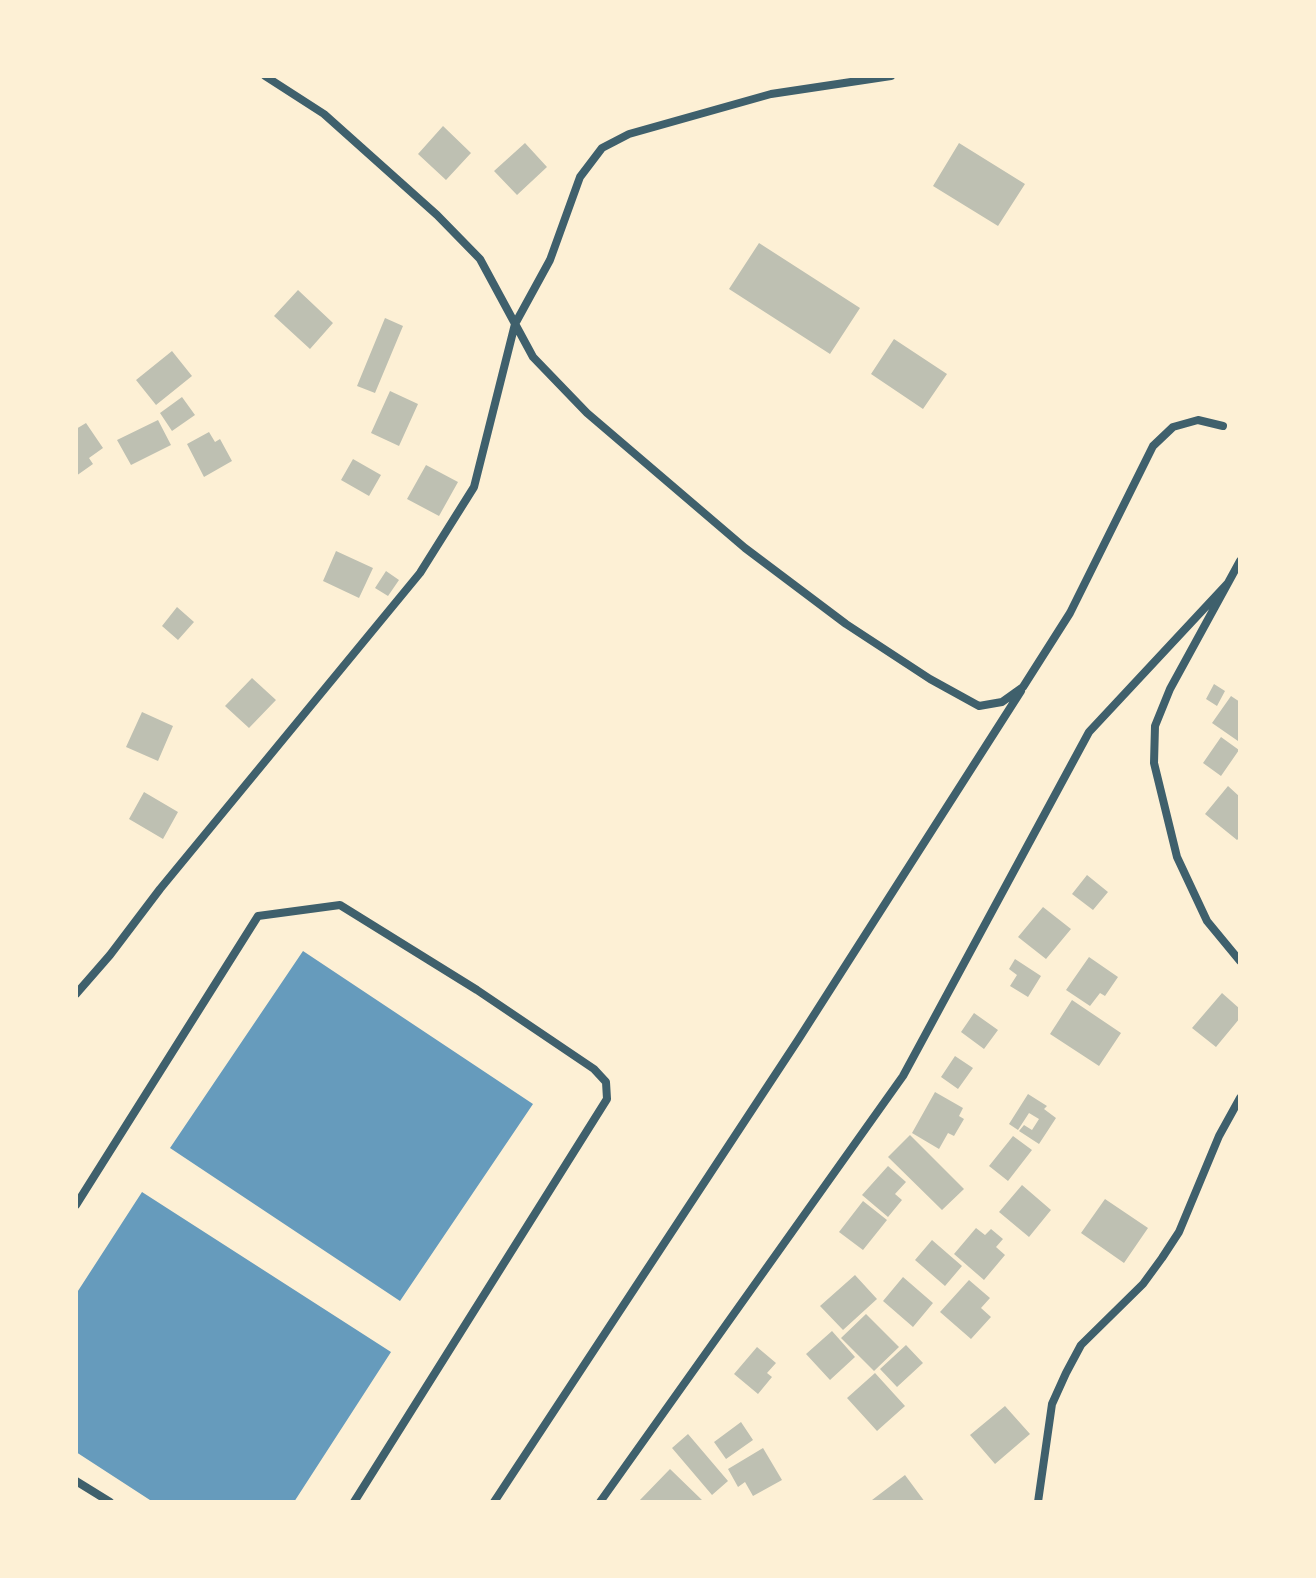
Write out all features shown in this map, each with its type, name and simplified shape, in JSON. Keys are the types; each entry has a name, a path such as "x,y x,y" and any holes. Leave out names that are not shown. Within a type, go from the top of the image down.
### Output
{"street":[{"path":"265,76 324,114 437,215 480,259 533,357 587,413 745,548 846,624 930,679 979,706 1002,702 1023,687"},
{"path":"76,994 420,573 474,487 515,324 550,260 580,177 602,148 629,134 771,94 891,76"},
{"path":"494,1502 790,1053 1070,613 1153,446 1173,427 1198,420 1223,426"},
{"path":"1240,561 1170,689 1155,726 1154,763 1177,857 1207,921 1240,961"},
{"path":"600,1502 903,1076 1089,732 1228,583"},
{"path":"76,1205 258,916 340,905 477,990 594,1069 606,1082 607,1099 354,1502"},
{"path":"1038,1502 1052,1404 1066,1373 1081,1345 1143,1284 1179,1232 1219,1136 1240,1098"},
{"path":"76,1481 110,1502"}],"water":[{"path":"303,951 533,1104 400,1301 170,1148"},
{"path":"142,1192 391,1352 294,1502 153,1502 76,1452 76,1294"}],"building":[{"path":"443,126 471,153 446,180 418,154"},
{"path":"525,143 547,167 517,195 494,171"},
{"path":"959,143 1025,184 998,226 933,186"},
{"path":"759,243 860,308 830,354 729,289"},
{"path":"298,290 333,323 310,349 274,316"},
{"path":"385,318 403,326 375,393 357,386"},
{"path":"894,339 947,374 923,409 871,374"},
{"path":"172,351 192,376 156,405 136,380"},
{"path":"390,391 418,404 399,446 371,433"},
{"path":"182,397 195,415 172,431 160,413"},
{"path":"158,420 171,445 131,465 117,440"},
{"path":"86,423 103,448 89,458 93,464 76,476 76,429"},
{"path":"209,432 215,442 220,439 232,461 204,477 187,444"},
{"path":"353,459 381,475 369,496 341,480"},
{"path":"426,465 458,482 439,516 407,499"},
{"path":"336,551 373,568 359,598 323,581"},
{"path":"386,571 399,580 388,596 375,588"},
{"path":"177,607 194,622 178,640 162,626"},
{"path":"252,678 276,700 249,728 225,706"},
{"path":"1214,684 1225,691 1217,706 1206,699"},
{"path":"1231,696 1240,702 1238,741 1212,723"},
{"path":"142,712 173,726 158,761 126,747"},
{"path":"1221,737 1239,750 1221,776 1203,763"},
{"path":"1228,786 1240,797 1240,837 1237,840 1205,814"},
{"path":"144,792 178,812 163,839 129,819"},
{"path":"1087,875 1108,892 1093,910 1072,894"},
{"path":"1043,907 1071,929 1046,959 1018,937"},
{"path":"1089,957 1118,977 1105,996 1100,993 1090,1006 1066,990"},
{"path":"1015,959 1041,976 1028,997 1010,986 1017,975 1009,969"},
{"path":"1222,993 1240,1009 1240,1018 1216,1047 1192,1028"},
{"path":"1072,1000 1121,1033 1099,1066 1050,1034"},
{"path":"974,1013 998,1030 984,1049 961,1032"},
{"path":"955,1056 973,1068 958,1089 941,1077"},
{"path":"935,1092 963,1108 959,1116 964,1119 954,1136 948,1133 939,1149 912,1133"},
{"path":"1028,1094 1047,1106 1044,1109 1056,1118 1039,1144 1019,1131 1024,1125 1032,1130 1039,1119 1029,1113 1018,1130 1009,1124"},
{"path":"910,1135 964,1189 942,1210 888,1157"},
{"path":"1013,1136 1032,1150 1008,1181 989,1166"},
{"path":"888,1166 906,1182 895,1194 902,1200 888,1217 862,1195"},
{"path":"1022,1185 1051,1210 1029,1237 999,1212"},
{"path":"1105,1199 1148,1228 1124,1263 1081,1233"},
{"path":"863,1201 887,1220 863,1250 839,1232"},
{"path":"976,1228 985,1235 991,1229 1003,1239 996,1247 1005,1255 984,1280 954,1254"},
{"path":"932,1240 962,1266 945,1286 915,1260"},
{"path":"855,1275 877,1299 843,1330 820,1306"},
{"path":"903,1277 933,1303 913,1327 883,1301"},
{"path":"969,1280 990,1298 981,1308 991,1317 971,1339 940,1312"},
{"path":"866,1314 899,1347 874,1371 841,1338"},
{"path":"832,1331 855,1357 830,1380 806,1354"},
{"path":"906,1345 923,1363 897,1387 880,1369"},
{"path":"757,1347 776,1363 767,1373 772,1377 758,1394 734,1374"},
{"path":"875,1373 905,1406 877,1431 847,1398"},
{"path":"1005,1406 1030,1434 995,1464 970,1435"},
{"path":"741,1422 753,1440 726,1459 714,1442"},
{"path":"688,1434 728,1481 712,1495 672,1448"},
{"path":"763,1448 782,1480 753,1496 745,1482 738,1487 728,1469"},
{"path":"670,1469 701,1502 638,1502"},
{"path":"905,1475 925,1502 873,1502 872,1500"}]}
